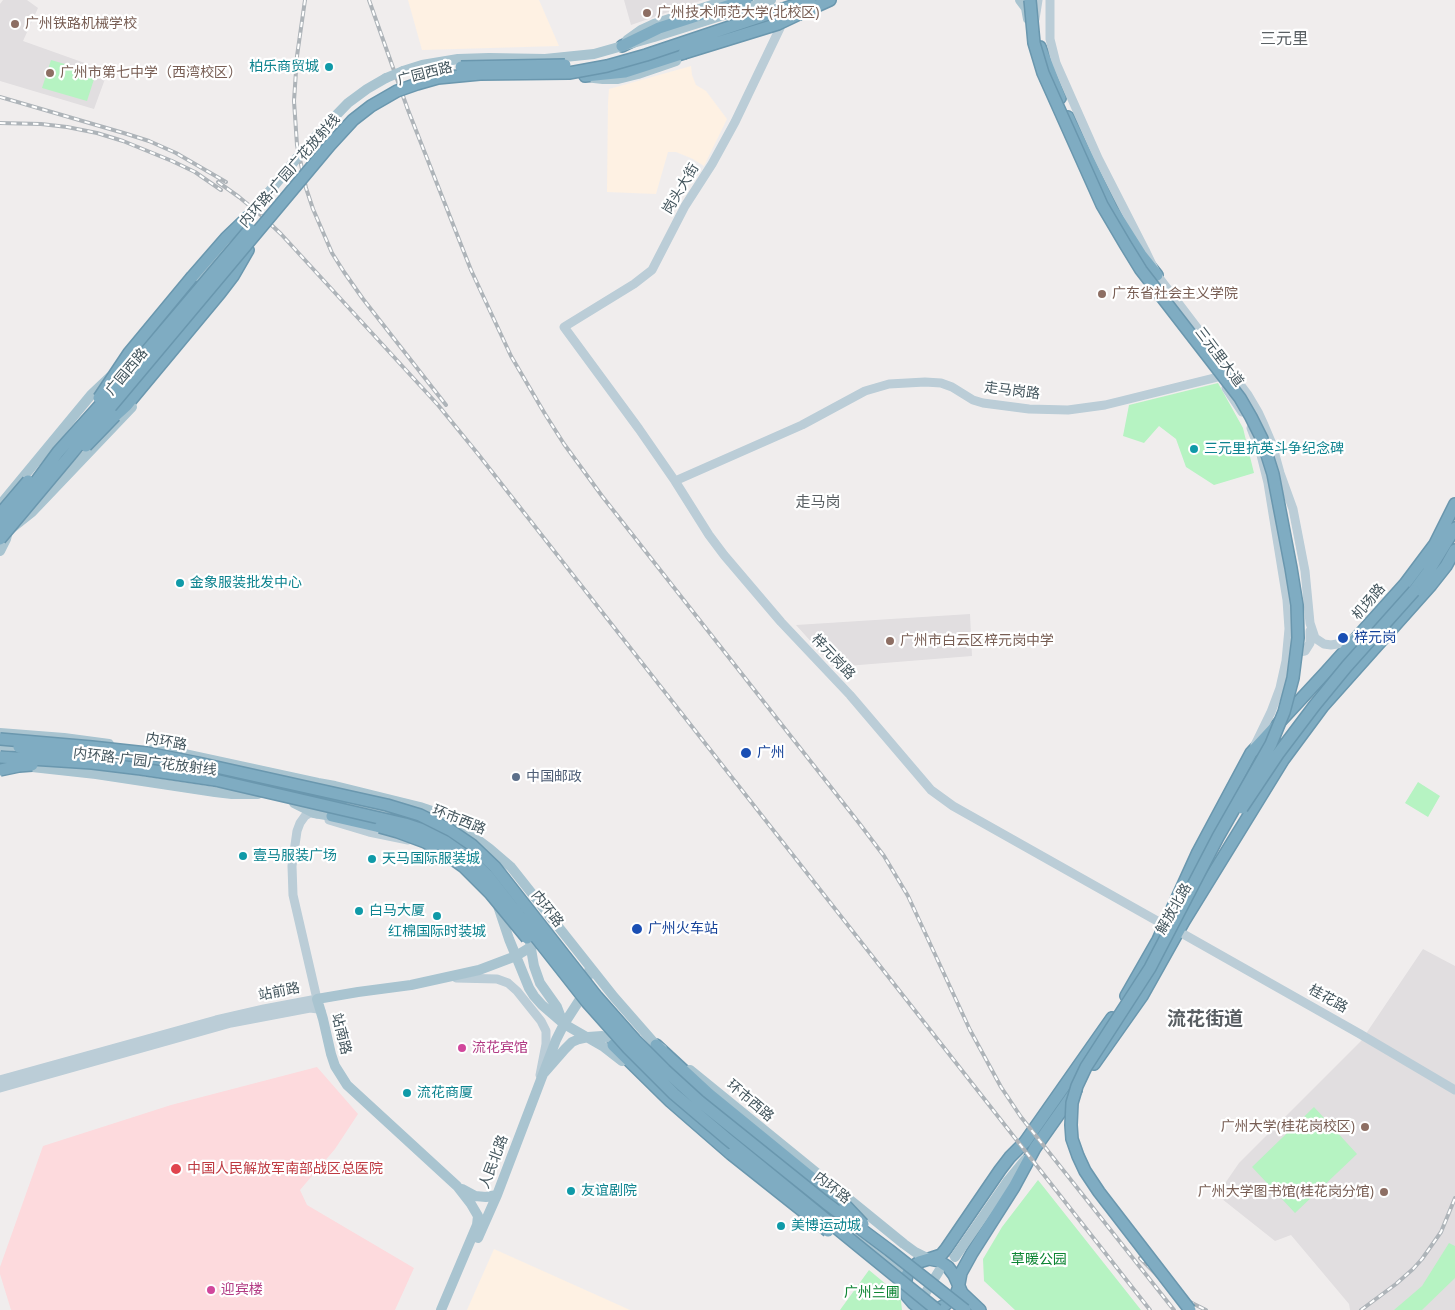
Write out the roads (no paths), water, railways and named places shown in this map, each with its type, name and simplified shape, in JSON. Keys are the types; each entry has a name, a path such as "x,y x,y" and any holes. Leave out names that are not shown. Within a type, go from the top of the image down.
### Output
{"highway":[{"path":"622,46 659,28 746,0"},
{"name":"内环路-广园广花放射线","path":"3,532 24,498 58,452 118,385 332,132 350,112 380,91 416,76 452,68 566,65 606,59 787,0"},
{"name":"内环路-广园广花放射线","path":"3,532 32,501 330,144 353,120 390,94 430,80 447,77 480,74 569,73 607,66 646,55 810,0"},
{"path":"585,76 625,72 778,24 830,0"},
{"path":"1030,0 1037,33 1048,68 1069,118 1112,210 1156,275"},
{"path":"1030,0 1034,42 1043,73 1102,205 1141,270 1240,398 1256,427 1273,474 1297,605 1298,638 1295,668 1287,702 1271,744 1218,837 1150,968 1077,1086 1072,1103 1071,1124 1075,1148 1081,1164 1089,1178 1190,1310"},
{"path":"80,427 129,353 226,238 248,217"},
{"path":"32,501 126,406 233,276 248,250"},
{"path":"3,508 33,475 58,452"},
{"name":"机场路","path":"1251,753 1363,632 1425,559 1441,534 1455,504"},
{"path":"1189,891 1259,782 1302,721 1346,666 1414,591 1434,564 1455,528"},
{"path":"1326,672 1327,683 1334,687 1340,686 1431,585 1446,566 1455,550"},
{"name":"解放北路","path":"929,1259 942,1255 1010,1157 1030,1145 1134,1008 1184,921 1280,765 1307,726 1340,686"},
{"name":"内环路","path":"0,739 92,747 198,763 386,805 420,815 444,827 472,845 495,867 597,996 664,1070 821,1208 891,1253 966,1310"},
{"path":"0,745 152,764 196,772 258,789 342,802"},
{"path":"1251,753 1266,752 1272,754 1277,758 1280,765"},
{"name":"解放北路","path":"958,1287 964,1267 1014,1187 1030,1145 1130,990 1158,940 1198,852 1251,753"},
{"name":"内环路","path":"0,755 150,770 215,780 290,800 406,824 431,834 453,846 478,866 496,885 587,1002 645,1065 691,1109 933,1307"},
{"name":"内环路-广园广花放射线","path":"0,770 25,765 87,769 158,777 290,800"},
{"path":"332,816 398,832 425,842 464,867 587,1002"},
{"path":"613,1045 682,1112 726,1150 814,1220 890,1272"},
{"path":"656,1045 709,1094 844,1205 891,1253"},
{"path":"821,1208 956,1310"},
{"path":"906,1310 908,1303 905,1285 906,1275 916,1264 929,1259 938,1261 948,1267 954,1274 958,1287 980,1310"},
{"path":"906,1293 915,1305 933,1307 948,1303 956,1294 958,1287"}],"main road":[{"path":"622,46 634,34 646,27 727,0"},
{"name":"广园西路","path":"3,508 135,359 297,158 348,103 367,89 386,78 422,65 462,59 568,57 594,54 771,0"},
{"name":"广园西路","path":"3,532 116,406 217,284 284,209 325,158 357,123 376,107 394,96 435,83 463,79 585,76 773,18 823,0"},
{"path":"585,76 610,80 627,77 780,28 819,10 835,0"},
{"path":"1020,0 1026,8 1032,43"},
{"path":"738,28 768,32"},
{"path":"462,59 457,70 463,79"},
{"path":"0,551 6,539 3,532 32,512 133,406 220,302 238,273 248,250"},
{"path":"106,434 116,406"},
{"path":"0,734 64,738 174,752 335,786 420,807 447,816 471,850 510,890 526,921 534,966 540,983 557,1007 564,1024"},
{"path":"62,750 64,738"},
{"name":"环市西路","path":"0,745 113,755 175,764 241,777 455,829 478,840 504,860 528,887 614,997 656,1045 718,1092 892,1234 915,1252 929,1259"},
{"name":"环市西路","path":"0,755 48,756 82,760 115,771 258,789 290,800 401,828 446,847 467,862 484,879 494,894 509,939 529,988 542,1005 564,1024 588,1037 598,1036 614,1039 642,1054 698,1107 807,1201 821,1208 828,1219 843,1224 891,1253 906,1275"},
{"path":"47,768 48,756"},
{"path":"0,765 115,771"},
{"path":"290,800 314,812 332,816"},
{"path":"446,847 455,829"},
{"path":"500,878 528,887"},
{"path":"510,890 538,900"},
{"path":"522,912 538,900"},
{"name":"站前路","path":"317,999 411,985 479,970 516,956 557,925"},
{"name":"人民北路","path":"448,1310 497,1195 564,1024 584,993 590,967"},
{"path":"614,997 610,995 604,998 603,1006 605,1012 642,1054"},
{"name":"站南路","path":"317,999 330,1054 347,1086 457,1186 478,1216 477,1225 441,1310"},
{"path":"544,1073 560,1053 572,1042 588,1037 642,1054"},
{"path":"588,1037 617,1056 704,1138 765,1187 774,1193 807,1201"},
{"path":"613,1045 628,1055 714,1134 807,1201"},
{"path":"656,1045 668,1064 702,1095 850,1214 891,1253 910,1258 929,1259"},
{"name":"解放北路","path":"953,1255 1000,1184 1030,1145"},
{"path":"457,1186 475,1196 486,1198 497,1195"},
{"path":"850,1214 875,1220"},
{"path":"828,1219 836,1232 906,1293"},
{"path":"836,1232 843,1224"},
{"path":"891,1253 900,1247 892,1234"},
{"path":"933,1307 941,1272"}],"street":[{"name":"三元里大道","path":"1038,0 1032,43 1036,62 1080,166 1116,238 1144,282 1218,377 1248,422 1256,439 1264,465 1286,594 1288,637 1280,688 1271,712 1251,753"},
{"name":"三元里大道","path":"1050,0 1050,39 1056,64 1102,166 1156,275 1253,403 1270,438 1290,501 1307,589 1310,623 1315,638 1318,641 1331,645 1348,641 1363,632"},
{"name":"岗头大街","path":"564,327 634,284 652,270 685,206 712,164 735,122 780,28"},
{"name":"梓元岗路","path":"564,327 639,429 709,534 735,568 781,622 850,695 931,790 953,806 1158,922"},
{"name":"走马岗路","path":"675,481 802,425 865,391 889,384 941,383 952,387 973,400 983,403 1029,409 1068,410 1105,405 1218,377"},
{"path":"1280,473 1286,519 1300,592"},
{"path":"1288,637 1292,649 1299,652 1305,651 1310,643 1310,623"},
{"path":"1184,921 1196,886 1240,806"},
{"path":"314,812 330,821 441,848 456,854"},
{"name":"站南路","path":"314,812 305,816 298,827 292,875 293,896 317,999"},
{"name":"桂花路","path":"1185,935 1366,1037 1455,1090"},
{"path":"447,978 491,978 508,983 541,1021 546,1030 546,1036 537,1090"},
{"name":"站前路","path":"0,1080 216,1020 317,999"},
{"name":"站前路","path":"0,1088 230,1023 310,1008 321,1011"}],"tunnel":[{"path":"940,1269 950,1253"}],"railway":[{"path":"305,0 297,56 294,101 297,145 306,188 313,209 332,253 344,272 446,405"},
{"path":"369,0 408,110 471,270 511,356 545,414 564,444 602,496 884,856 908,896 970,1030 1001,1087 1021,1117 1174,1310"},
{"path":"0,97 149,141 176,153 226,182"},
{"path":"0,123 41,124 97,133 123,141 172,161 195,172 221,190"},
{"path":"218,182 239,197 281,234 438,405 1150,1310"},
{"path":"1361,1310 1396,1284 1422,1259 1441,1232 1455,1198"},
{"path":"1140,1258 1178,1296 1206,1310"}],"place":[{"name":"广州技术师范大学(北校区)","path":"647,13"},
{"name":"广州铁路机械学校","path":"15,24"},
{"name":"柏乐商贸城","path":"329,67"},
{"name":"广州市第七中学（西湾校区）","path":"50,73"},
{"name":"广东省社会主义学院","path":"1102,294"},
{"name":"三元里抗英斗争纪念碑","path":"1194,449"},
{"name":"金象服装批发中心","path":"180,583"},
{"name":"梓元岗","path":"1343,638"},
{"name":"广州市白云区梓元岗中学","path":"890,641"},
{"name":"广州","path":"746,753"},
{"name":"中国邮政","path":"516,777"},
{"name":"壹马服装广场","path":"243,856"},
{"name":"天马国际服装城","path":"372,859"},
{"name":"白马大厦","path":"359,911"},
{"name":"红棉国际时装城","path":"437,916"},
{"name":"广州火车站","path":"637,929"},
{"name":"流花宾馆","path":"462,1048"},
{"name":"流花商厦","path":"407,1093"},
{"name":"广州大学(桂花岗校区)","path":"1365,1127"},
{"name":"中国人民解放军南部战区总医院","path":"176,1169"},
{"name":"友谊剧院","path":"571,1191"},
{"name":"广州大学图书馆(桂花岗分馆)","path":"1384,1192"},
{"name":"美博运动城","path":"781,1226"},
{"name":"迎宾楼","path":"211,1290"}],"district":[{"name":"三元里","path":"1284,39"},
{"name":"走马岗","path":"818,503"},
{"name":"流花街道","path":"1205,1020"}],"park label":[{"name":"草暖公园","path":"1039,1260"},
{"name":"广州兰圃","path":"872,1293"}]}
